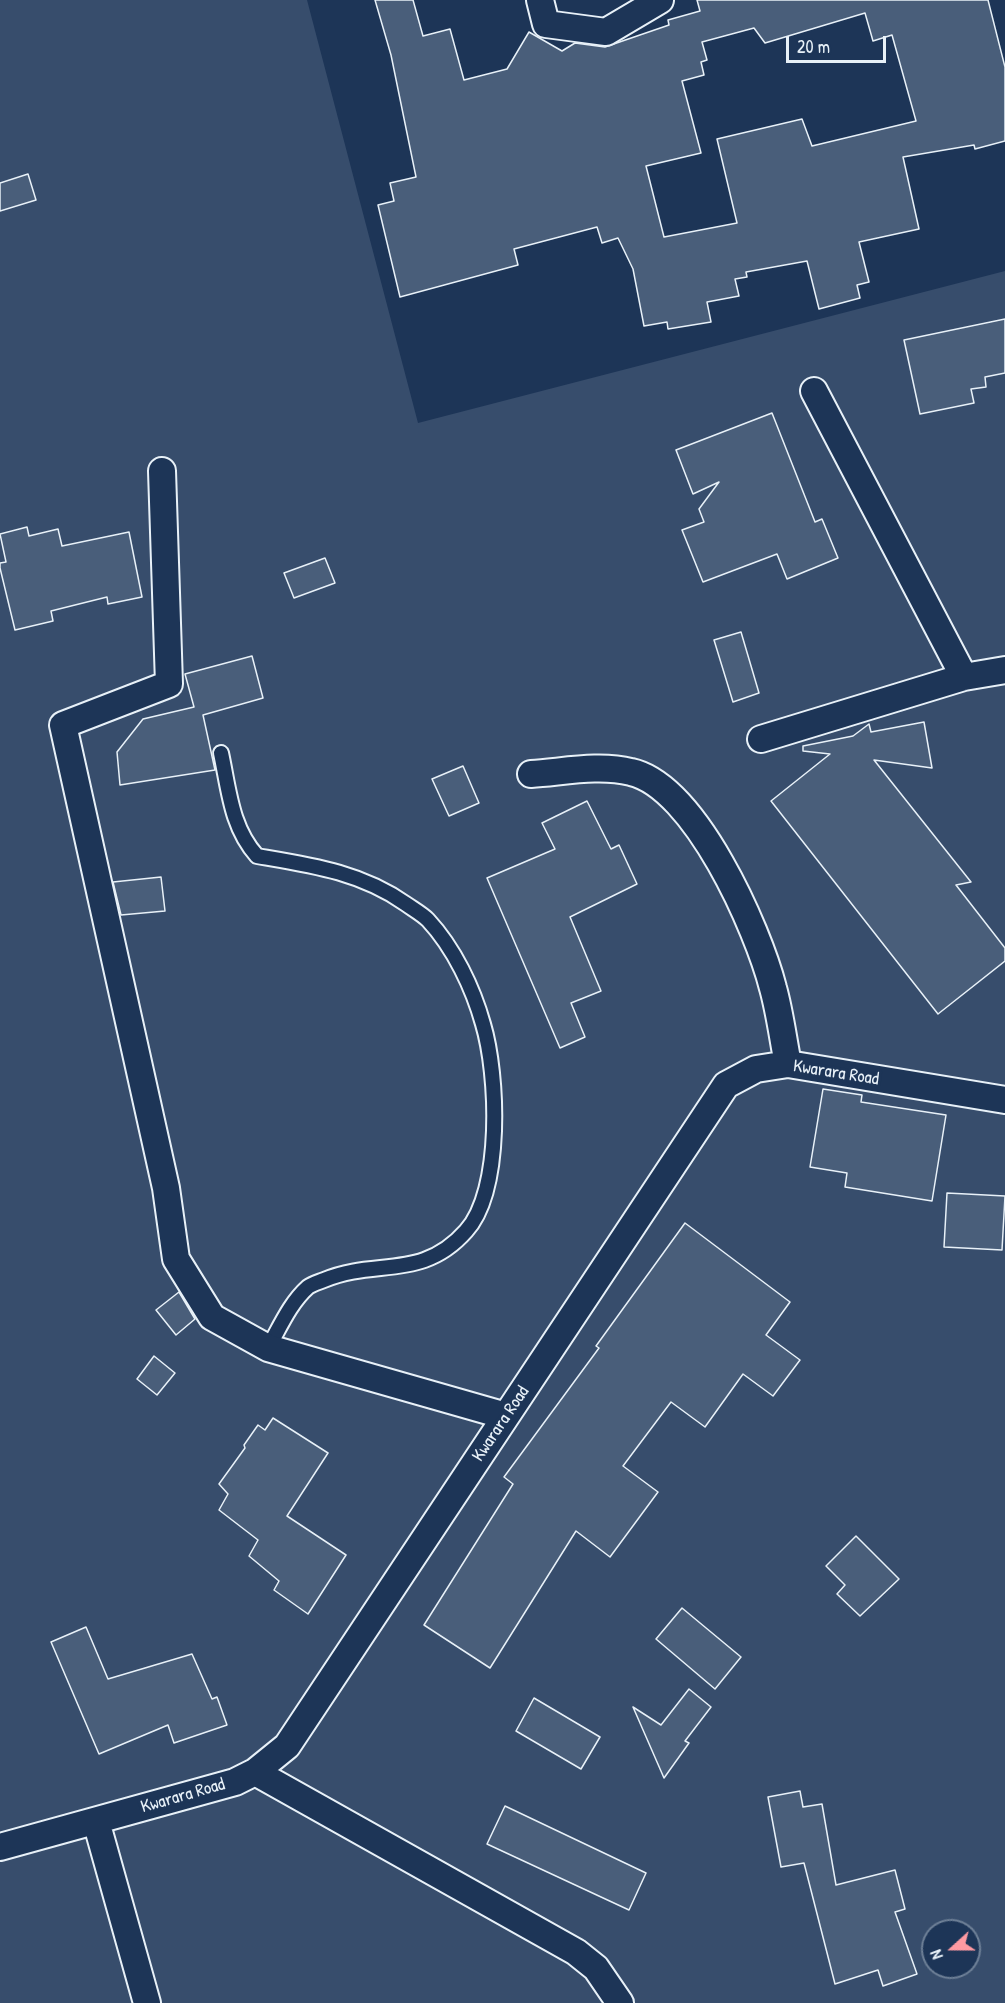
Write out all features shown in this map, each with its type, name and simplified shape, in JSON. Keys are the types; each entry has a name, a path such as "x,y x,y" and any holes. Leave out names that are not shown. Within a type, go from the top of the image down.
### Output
{"street":[{"path":"540,0 546,24 606,32 660,0"},
{"path":"814,392 964,677"},
{"path":"162,471 169,684 63,725 166,1188 176,1259 212,1317 268,1348 506,1416"},
{"path":"761,739 964,677 1005,670"},
{"path":"531,774 588,769 632,772 662,786 689,816 717,857 753,930 773,987 788,1064"},
{"name":"Kwarara Road","path":"0,1847 235,1782 255,1772 287,1746 726,1085 756,1069 788,1064 1005,1100"},
{"path":"255,1772 576,1952 596,1968 620,2003"},
{"path":"96,1821 147,2003"}],"lane":[{"path":"221,753 235,823 244,842 256,856 329,868 384,889 428,919 461,967 484,1025 494,1092 494,1145 487,1189 468,1230 440,1254 411,1266 340,1273 309,1286 291,1306 268,1348"}],"shaded area":[{"path":"0,0 307,0 418,423 1005,271 1005,2003 0,2003"}],"building":[{"path":"375,0 413,0 423,36 450,29 464,80 507,69 529,32 562,51 575,43 605,47 669,25 668,20 700,11 697,0 988,0 1005,67 1005,141 975,149 974,145 903,157 919,229 859,242 869,282 857,285 860,298 819,309 807,261 746,272 747,277 735,279 739,296 707,302 711,322 668,329 667,322 644,326 633,269 618,238 602,243 597,227 514,249 518,265 400,297 378,205 394,201 390,183 416,177 391,55","holes":["865,13 873,41 892,35 916,121 812,146 802,119 717,139 737,223 664,237 646,166 701,153 682,81 704,75 701,62 707,60 702,42 754,28 765,43"]},
{"path":"28,174 36,200 0,211 0,183"},
{"path":"1005,319 1005,373 985,377 986,387 971,389 974,403 920,414 904,340"},
{"path":"772,413 815,522 822,519 838,558 787,579 777,554 703,582 682,530 704,522 699,509 719,482 693,494 676,450"},
{"path":"27,527 29,536 58,529 62,546 129,532 142,597 108,604 107,597 51,611 53,621 15,630 0,568 0,563 6,562 0,534"},
{"path":"325,558 335,583 294,598 284,573"},
{"path":"741,632 759,693 733,702 714,640"},
{"path":"252,656 263,698 203,715 215,770 120,785 117,752 143,719 194,707 185,674"},
{"path":"924,722 932,768 874,760 971,882 956,885 1005,948 1005,961 938,1014 771,801 830,754 803,751 803,746 853,736 869,724 871,732"},
{"path":"463,766 479,803 449,816 432,779"},
{"path":"587,801 611,849 619,845 637,884 570,917 601,991 571,1003 585,1037 560,1048 487,878 555,849 542,823"},
{"path":"161,877 165,911 121,915 113,882"},
{"path":"823,1089 862,1095 861,1102 946,1115 932,1201 845,1187 847,1173 810,1167"},
{"path":"947,1193 1005,1196 1002,1250 944,1247"},
{"path":"685,1223 790,1302 766,1335 800,1360 773,1396 743,1374 705,1427 671,1402 623,1466 658,1492 610,1557 576,1531 490,1668 424,1625 513,1484 504,1477 599,1348 596,1346"},
{"path":"179,1292 195,1319 176,1335 156,1310"},
{"path":"154,1356 175,1373 157,1395 137,1379"},
{"path":"273,1418 328,1453 287,1516 346,1555 308,1614 274,1590 279,1581 249,1556 258,1540 219,1510 228,1494 219,1484 245,1448 244,1445 258,1425 265,1430"},
{"path":"856,1536 899,1579 860,1616 837,1594 845,1585 826,1566"},
{"path":"682,1608 741,1657 715,1689 656,1639"},
{"path":"86,1627 108,1679 192,1654 212,1699 217,1697 227,1725 174,1743 168,1725 99,1754 51,1642"},
{"path":"689,1689 711,1707 685,1741 689,1743 664,1778 633,1707 661,1725"},
{"path":"534,1698 600,1737 581,1769 516,1731"},
{"path":"800,1791 803,1807 822,1804 836,1885 895,1870 905,1909 895,1912 917,1974 883,1986 878,1970 835,1984 804,1863 781,1867 768,1797"},
{"path":"505,1806 646,1873 629,1910 487,1844"}]}
